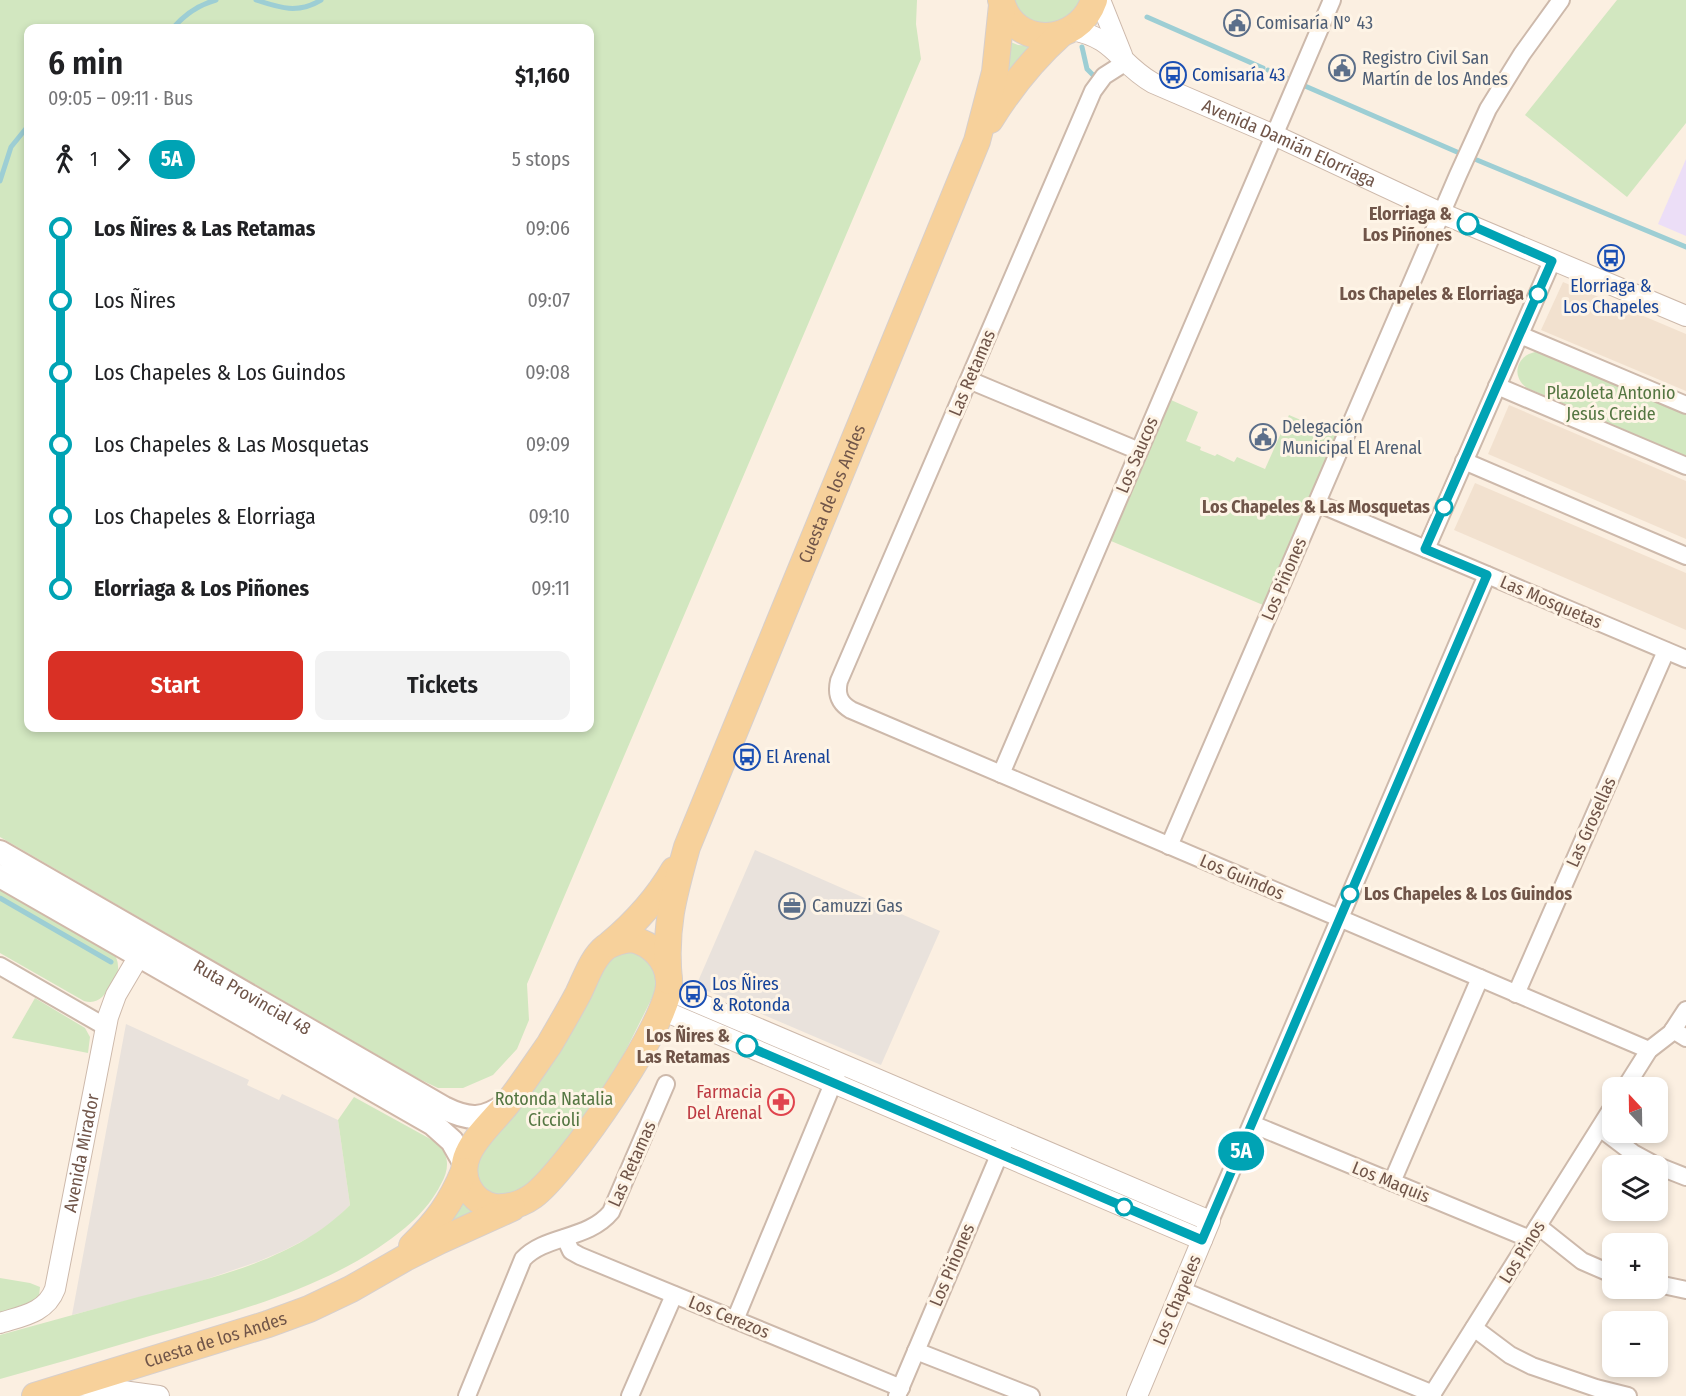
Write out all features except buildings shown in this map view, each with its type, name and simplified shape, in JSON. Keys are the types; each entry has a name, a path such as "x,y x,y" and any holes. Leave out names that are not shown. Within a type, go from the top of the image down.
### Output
{"main road":[{"name":"Cuesta de los Andes","path":"977,141 1024,71 1035,58 1086,16 1094,0"},
{"name":"Cuesta de los Andes","path":"605,948 652,902 671,876 687,847 977,141 995,72 1002,2"},
{"path":"1002,2 1013,22 1022,29 1041,36 1066,32"},
{"name":"Cuesta de los Andes","path":"666,993 669,916 687,847"},
{"name":"Ruta Provincial 48","path":"0,852 444,1108 463,1116 477,1117 493,1113 508,1103"},
{"name":"Ruta Provincial 48","path":"0,876 433,1124 452,1141 464,1168"},
{"path":"632,939 648,945 664,964 666,993 628,1072 587,1134 550,1181 523,1203 514,1206 497,1207 482,1202 471,1192 467,1185 464,1168 470,1150 508,1103 553,1039 592,965 605,948 622,940 632,939"},
{"name":"Cuesta de los Andes","path":"389,1267 433,1225 452,1199 464,1168"},
{"name":"Cuesta de los Andes","path":"35,1396 66,1390 289,1316 330,1300 439,1241 523,1203"}],"street":[{"name":"Avenida Damián Elorriaga","path":"1100,0 1116,43 1126,62"},
{"name":"Los Saucos","path":"1001,774 1332,0"},
{"name":"Los Piñones","path":"1169,846 1488,108 1522,54 1561,0"},
{"name":"Avenida Damián Elorriaga","path":"1066,32 1094,36 1101,40 1115,50 1138,74 1153,83 1274,135 1442,213 1686,316"},
{"name":"Las Retamas","path":"839,697 837,692 839,681 1096,86 1104,76 1126,62"},
{"path":"1425,549 1552,261"},
{"path":"1520,335 1686,405"},
{"path":"969,380 1139,451"},
{"path":"1497,386 1686,466"},
{"path":"1464,461 1686,556"},
{"name":"Las Mosquetas","path":"1317,503 1686,659"},
{"name":"Los Chapeles","path":"1137,1396 1487,575"},
{"name":"Las Grosellas","path":"1516,994 1666,651"},
{"name":"Los Guindos","path":"839,697 851,710 1649,1050"},
{"name":"Avenida Mirador","path":"0,1323 36,1311 45,1305 55,1289 106,1027 116,995 139,956"},
{"path":"0,966 106,1027"},
{"path":"1392,1182 1480,978"},
{"path":"666,993 841,1064 1210,1221"},
{"path":"666,993 833,1083 1202,1240"},
{"path":"1632,1077 1656,1043 1666,1037 1679,1034 1686,1010"},
{"path":"735,1320 841,1064"},
{"name":"Las Retamas","path":"467,1396 523,1259 536,1249 599,1224 611,1212 666,1084"},
{"name":"Los Maquis","path":"1252,1124 1392,1182 1534,1232 1582,1261 1602,1270"},
{"name":"Los Pinos","path":"1432,1395 1602,1125"},
{"path":"1600,1128 1637,1155"},
{"name":"Los Piñones","path":"899,1392 1008,1134"},
{"path":"1668,1170 1686,1177"},
{"name":"Los Cerezos","path":"565,1238 568,1246 576,1254 899,1392"},
{"path":"1668,1286 1686,1290"},
{"path":"1181,1290 1432,1395"},
{"path":"630,1396 674,1295"},
{"path":"1474,1328 1510,1355 1532,1366 1596,1388 1628,1396"},
{"path":"916,1351 1031,1396"},
{"path":"66,1390 159,1396"}],"shaded area":[{"path":"1686,159 1686,236 1658,224"},
{"path":"1563,282 1686,334 1686,391 1541,330"},
{"path":"1509,405 1686,481 1686,539 1488,454"},
{"path":"1475,483 1686,573 1686,630 1454,530"},
{"path":"755,850 940,931 881,1065 696,986"},
{"path":"126,1024 249,1080 247,1085 279,1100 282,1094 338,1120 350,1205 333,1222 310,1237 257,1262 198,1282 72,1315"}],"green space":[{"path":"0,0 917,0 916,24 921,59 527,984 529,1020 517,1049 493,1075 463,1088 438,1088 0,837"},
{"path":"1013,0 1080,0 1068,17 1052,23 1038,23 1022,13"},
{"path":"1617,0 1686,0 1686,123 1627,197 1525,115"},
{"path":"1008,41 1030,46 1013,65 999,90"},
{"name":"Plazoleta Antonio Jesús Creide","path":"1535,352 1686,414 1686,456 1527,388 1519,378 1518,367 1523,358"},
{"path":"1171,400 1198,412 1186,441 1215,456 1217,454 1234,462 1237,457 1265,469 1289,415 1336,435 1263,605 1111,541"},
{"path":"0,887 113,952 118,962 118,971 103,996 97,1001 84,1001 0,953"},
{"name":"Rotonda Natalia Ciccioli","path":"626,952 635,953 647,960 654,972 655,986 654,994 611,1080 590,1113 527,1189 502,1196 491,1193 481,1186 475,1162 611,957"},
{"path":"35,998 85,1028 90,1037 88,1053 12,1038"},
{"path":"354,1097 434,1141 446,1156 446,1172 435,1194 422,1212 396,1235 352,1264 297,1290 211,1318 0,1379 0,1335 251,1265 278,1254 328,1224 350,1205 338,1120"},
{"path":"462,1197 478,1212 438,1233"},
{"path":"0,1278 40,1287 39,1296 35,1301 0,1317"}],"waterway":[{"path":"177,24 192,11 216,0"},
{"path":"256,0 289,8 305,7 321,0"},
{"path":"1147,17 1263,68"},
{"path":"1082,47 1087,69 1098,80"},
{"path":"1268,70 1289,79"},
{"path":"1305,86 1457,152"},
{"path":"0,181 11,147 24,131"},
{"path":"1477,160 1686,247"},
{"path":"0,898 111,962"}],"bus line":[{"name":"5A","path":"747,1046 1202,1240 1487,575 1425,549 1552,261 1468,224"}],"place":[{"name":"Comisaría N° 43","path":"1237,23"},
{"name":"Registro Civil San Martín de los Andes","path":"1342,68"},
{"name":"Comisaría 43","path":"1173,75"},
{"name":"Elorriaga & Los Piñones","path":"1468,224"},
{"name":"Elorriaga & Los Chapeles","path":"1611,258"},
{"name":"Los Chapeles & Elorriaga","path":"1538,294"},
{"name":"Delegación Municipal El Arenal","path":"1263,437"},
{"name":"Los Chapeles & Las Mosquetas","path":"1444,507"},
{"name":"El Arenal","path":"747,757"},
{"name":"Los Chapeles & Los Guindos","path":"1350,894"},
{"name":"Camuzzi Gas","path":"792,906"},
{"name":"Los Ñires & Rotonda","path":"693,994"},
{"name":"Los Ñires & Las Retamas","path":"747,1046"},
{"name":"Farmacia Del Arenal","path":"781,1102"}]}
